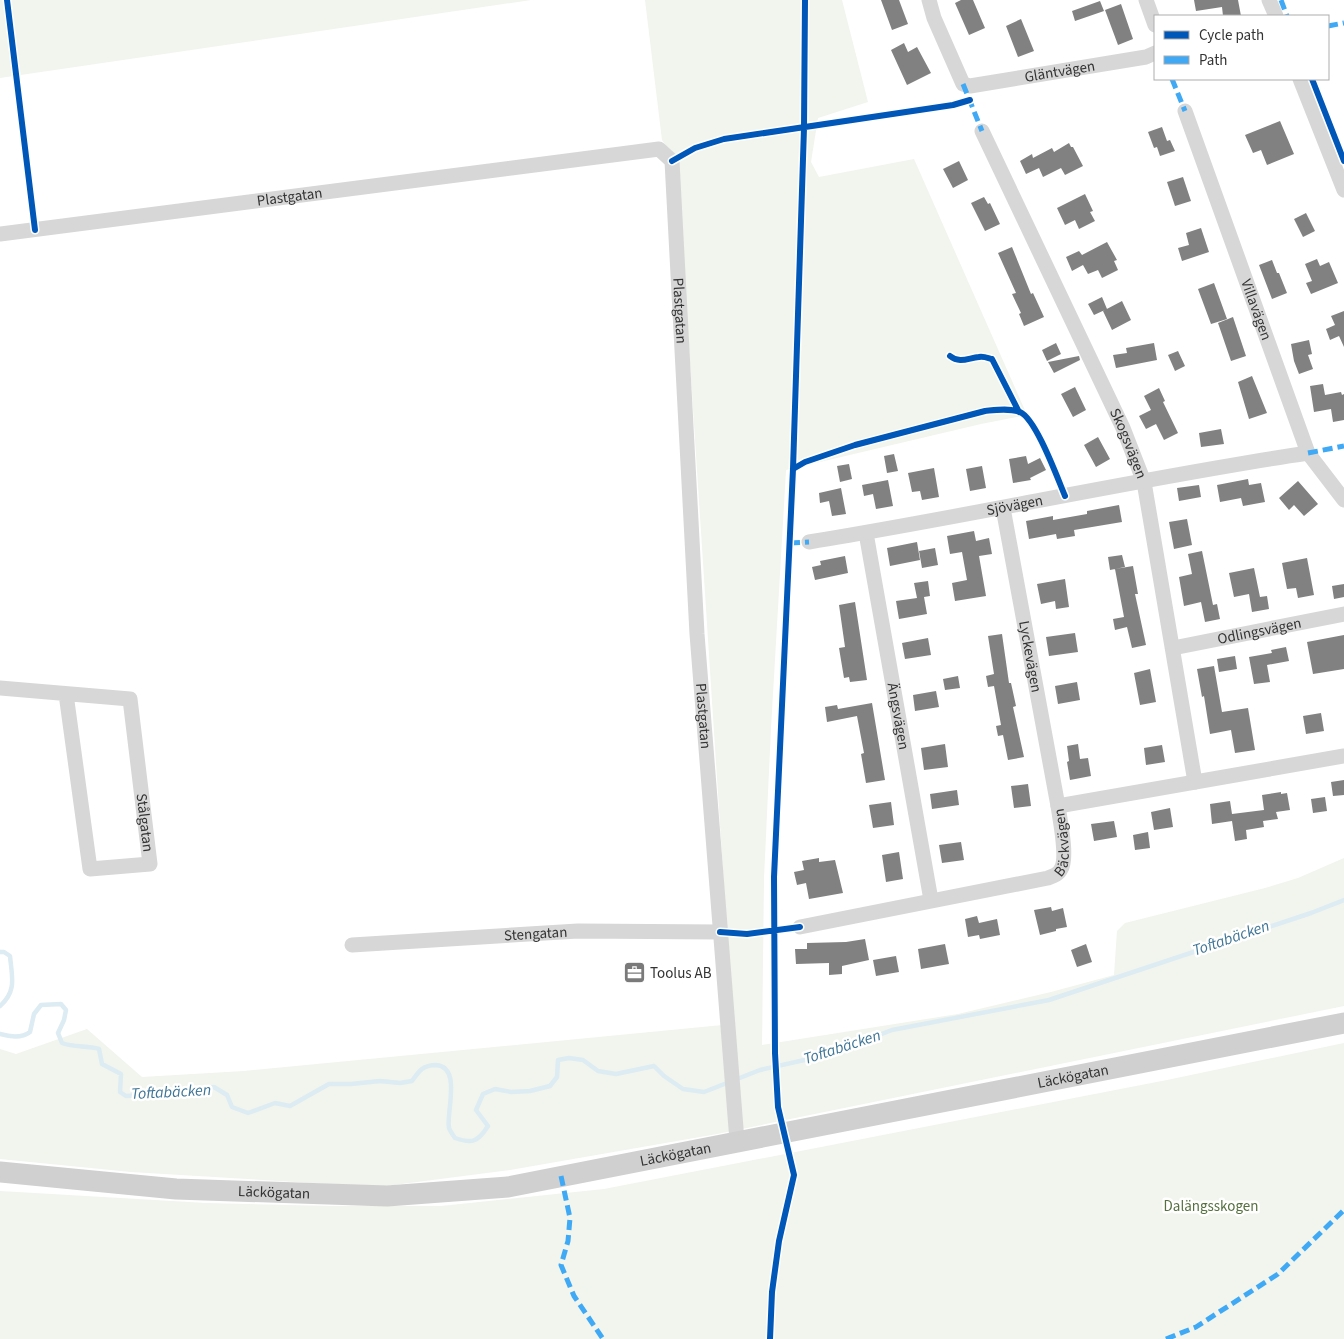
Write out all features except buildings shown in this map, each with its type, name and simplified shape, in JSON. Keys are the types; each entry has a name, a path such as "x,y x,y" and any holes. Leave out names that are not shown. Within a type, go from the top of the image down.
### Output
{"main road":[{"name":"Läckögatan","path":"0,1172 176,1189 387,1196 508,1187 1344,1023"}],"street":[{"name":"Gläntvägen","path":"928,0 963,84 970,86 1154,54"},
{"path":"1146,0 1154,22"},
{"path":"1269,0 1276,15"},
{"path":"1300,80 1344,190"},
{"name":"Villavägen","path":"1185,111 1308,453 1344,500"},
{"name":"Skogsvägen","path":"982,131 1123,428 1144,482 1195,782"},
{"name":"Plastgatan","path":"0,234 660,149 672,161 696,634 737,1141"},
{"name":"Sjövägen","path":"809,542 1219,467 1308,453"},
{"name":"Lyckevägen","path":"1003,508 1058,806"},
{"name":"Ängsvägen","path":"866,533 932,900"},
{"name":"Odlingsvägen","path":"1173,648 1344,614"},
{"name":"Stålgatan","path":"0,688 130,699 150,864 90,869 66,694"},
{"name":"Bäckvägen","path":"800,927 1048,878 1061,870 1064,864 1058,806 1344,756"},
{"name":"Stengatan","path":"352,945 578,931 720,932"}],"green space":[{"path":"0,0 531,0 0,78"},
{"path":"645,0 842,0 868,102 818,118 811,162 819,177 914,159 1027,415 786,470 764,878 762,1045 958,1014 1114,975 1117,931 1125,923 1265,888 1298,878 1344,858 1344,1006 717,1134 510,1170 378,1187 131,1172 0,1159 0,1049 16,1054 87,1029 142,1077 244,1071 733,1024 677,162 662,140"},
{"name":"Dalängsskogen","path":"1344,1043 1344,1339 0,1339 0,1191 206,1203 441,1206 604,1189 1167,1080"}],"waterway":[{"name":"Toftabäcken","path":"0,1034 15,1037 23,1036 30,1032 34,1014 41,1005 61,1004 66,1010 58,1033 62,1043 99,1049 102,1064 121,1074 120,1092 126,1096 161,1094 214,1087 227,1095 232,1107 248,1113 275,1103 290,1106 329,1084 380,1081 400,1083 412,1081 422,1069 436,1065 444,1068 449,1073 451,1082 449,1129 455,1138 470,1141 478,1138 488,1126 476,1110 483,1094 495,1089 511,1092 530,1091 550,1086 557,1077 558,1060 569,1058 583,1060 598,1071 616,1074 654,1066 664,1076 683,1089 704,1092 760,1070 827,1055 892,1030 1049,1000 1311,913 1344,900"},
{"name":"Toftabäcken","path":"0,952 10,956 12,977 9,995 0,1006"}],"marked path":[{"path":"1281,0 1287,15"},
{"path":"1329,26 1344,23"},
{"path":"1172,80 1185,111"},
{"path":"963,84 982,131"},
{"path":"1308,453 1344,446"},
{"path":"790,543 809,542"},
{"path":"561,1176 570,1218 568,1241 561,1265 574,1296 603,1339"},
{"path":"1166,1339 1196,1327 1278,1274 1344,1210"}],"cycle path":[{"path":"7,0 35,230"},
{"path":"770,1339 772,1292 779,1241 794,1175 778,1107 775,1053 774,877 793,469 804,128 805,0"},
{"path":"1312,80 1344,161"},
{"path":"672,161 695,148 724,139 953,105 970,100"},
{"path":"950,356 957,360 981,357 992,359 1019,412"},
{"path":"793,469 805,462 855,445 985,411 1011,410 1020,412 1033,425 1046,450 1065,496"},
{"path":"720,932 747,934 800,927"}],"place":[{"name":"Toolus AB","path":"634,973"}]}
